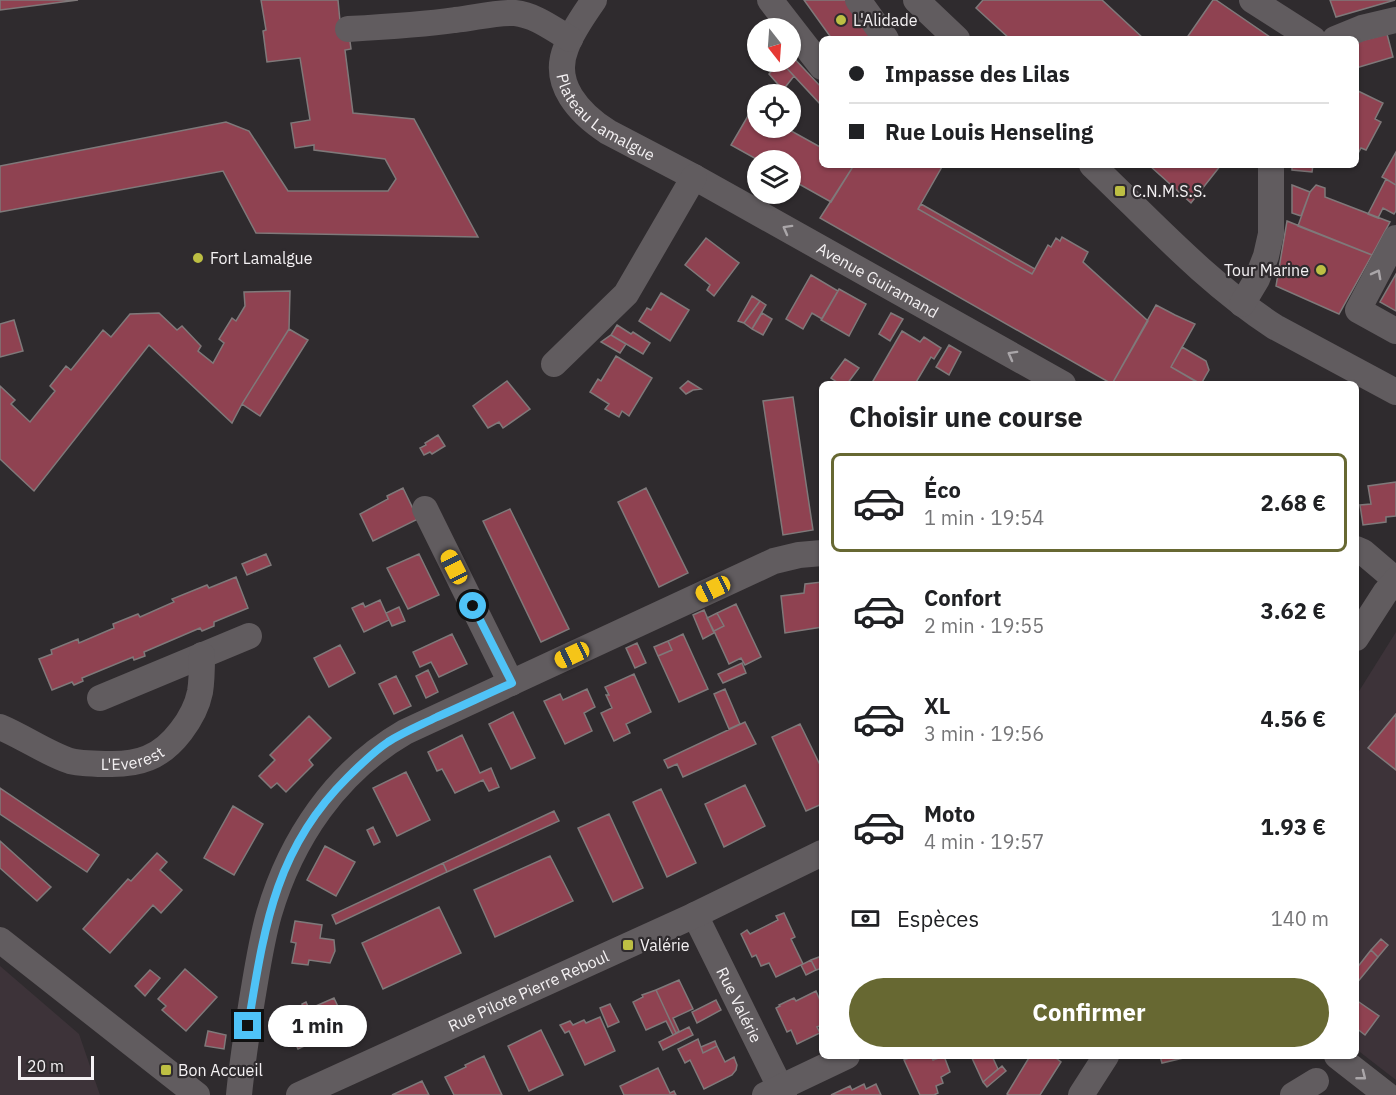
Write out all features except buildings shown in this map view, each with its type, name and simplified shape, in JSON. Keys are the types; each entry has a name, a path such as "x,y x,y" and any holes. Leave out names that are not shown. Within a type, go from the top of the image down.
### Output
{"street":[{"name":"Plateau Lamalgue","path":"594,0 570,39 562,63 564,85 575,105 594,123 608,132 694,177"},
{"path":"770,0 819,62"},
{"path":"858,0 884,36"},
{"path":"916,0 954,36"},
{"path":"1252,0 1308,36"},
{"path":"348,29 402,26 517,13 535,19 570,39"},
{"path":"1342,36 1362,28 1396,20"},
{"path":"1095,168 1192,262 1242,304 1275,327 1396,392"},
{"path":"1242,304 1257,279 1271,234 1271,168"},
{"path":"554,364 626,294 694,177"},
{"name":"Avenue Guiramand","path":"694,177 1058,381"},
{"path":"1396,238 1358,310 1396,331"},
{"path":"425,509 512,683"},
{"path":"1359,551 1396,580 1360,623"},
{"path":"239,1095 258,962 268,917 283,872 313,818 335,789 359,765 405,732 774,561 819,553"},
{"path":"100,698 249,636"},
{"name":"L'Everest","path":"0,727 70,760 84,763 139,762 161,752 194,712 200,693 202,655"},
{"name":"Rue Pilote Pierre Reboul","path":"299,1095 695,915 819,854"},
{"name":"Rue Valérie","path":"695,915 777,1092"},
{"path":"0,940 197,1095"},
{"path":"777,1092 841,1059"},
{"path":"1081,1095 1104,1059"},
{"path":"1341,1059 1387,1095"},
{"path":"1293,1095 1316,1081"}],"shaded area":[{"path":"1396,632 1396,1080 1359,1051 1359,691"},
{"path":"0,966 79,1034 100,1095 0,1095"}],"place":[{"name":"L'Alidade","path":"841,20"},
{"name":"C.N.M.S.S.","path":"1120,191"},
{"name":"Fort Lamalgue","path":"198,258"},
{"name":"Tour Marine","path":"1321,270"},
{"name":"Valérie","path":"628,945"},
{"name":"Bon Accueil","path":"166,1070"}],"route":[{"path":"248,1026 258,962 276,891 291,854 324,803 359,765 387,743 405,732 512,683 473,606"}]}
